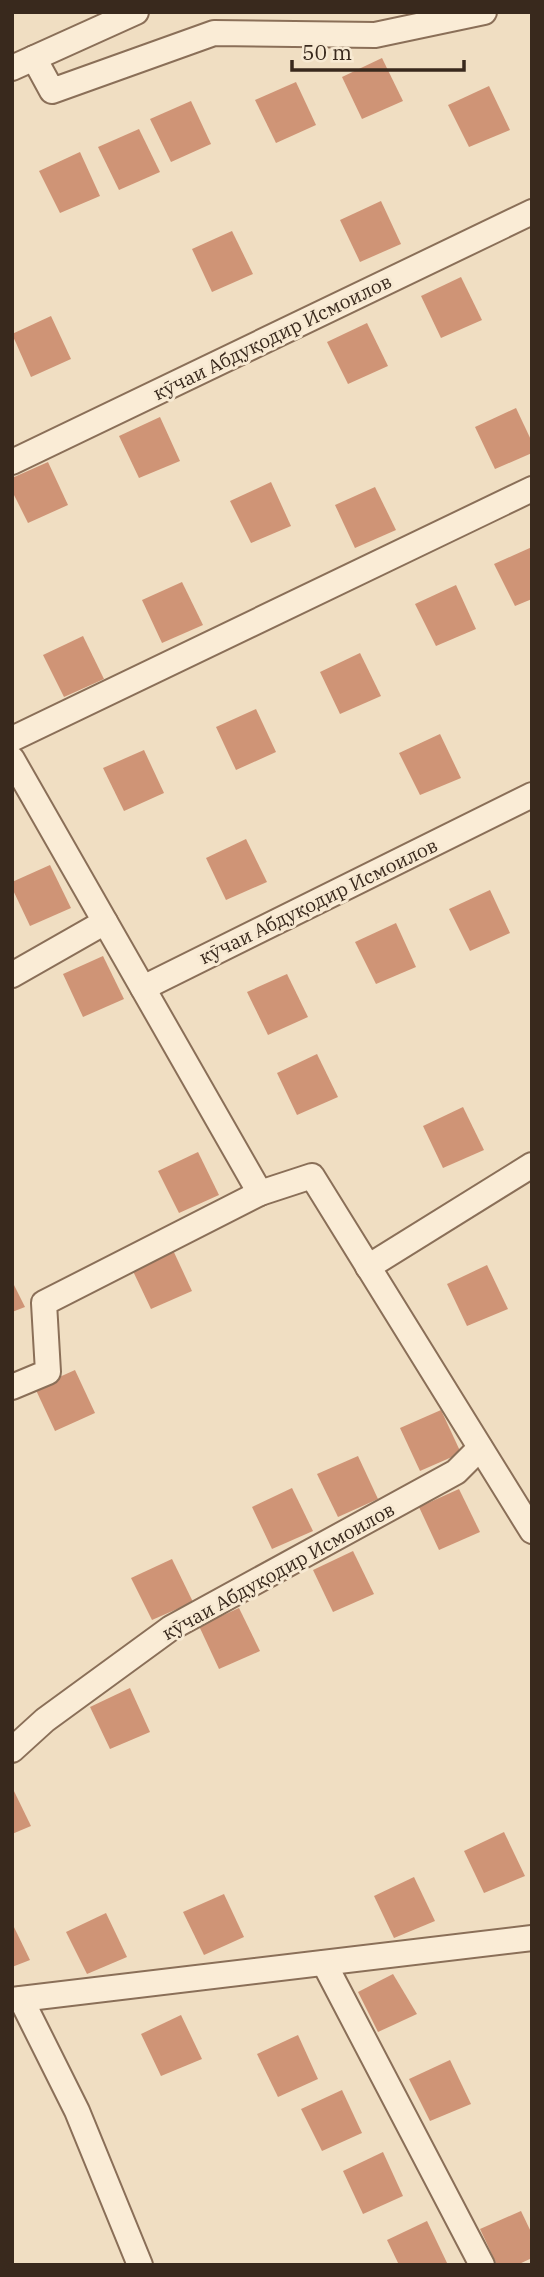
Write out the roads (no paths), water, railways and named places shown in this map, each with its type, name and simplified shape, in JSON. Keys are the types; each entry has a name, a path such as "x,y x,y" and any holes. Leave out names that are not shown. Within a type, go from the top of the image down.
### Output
{"street":[{"path":"136,12 23,63 52,91 214,33 375,35 484,12"},
{"name":"кӯчаи Абдуқодир Исмоилов","path":"12,462 532,212"},
{"path":"12,739 532,489"},
{"path":"12,759 260,1192"},
{"name":"кӯчаи Абдуқодир Исмоилов","path":"143,988 532,795"},
{"path":"12,975 105,922"},
{"path":"368,1267 532,1165"},
{"path":"12,1387 48,1372 44,1303 260,1192 312,1176 481,1448 525,1503 532,1531"},
{"name":"кӯчаи Абдуқодир Исмоилов","path":"12,1750 45,1720 172,1628 456,1472 481,1448"},
{"path":"140,2265 77,2111 17,2000 532,1938"},
{"path":"324,1963 482,2265"}]}
